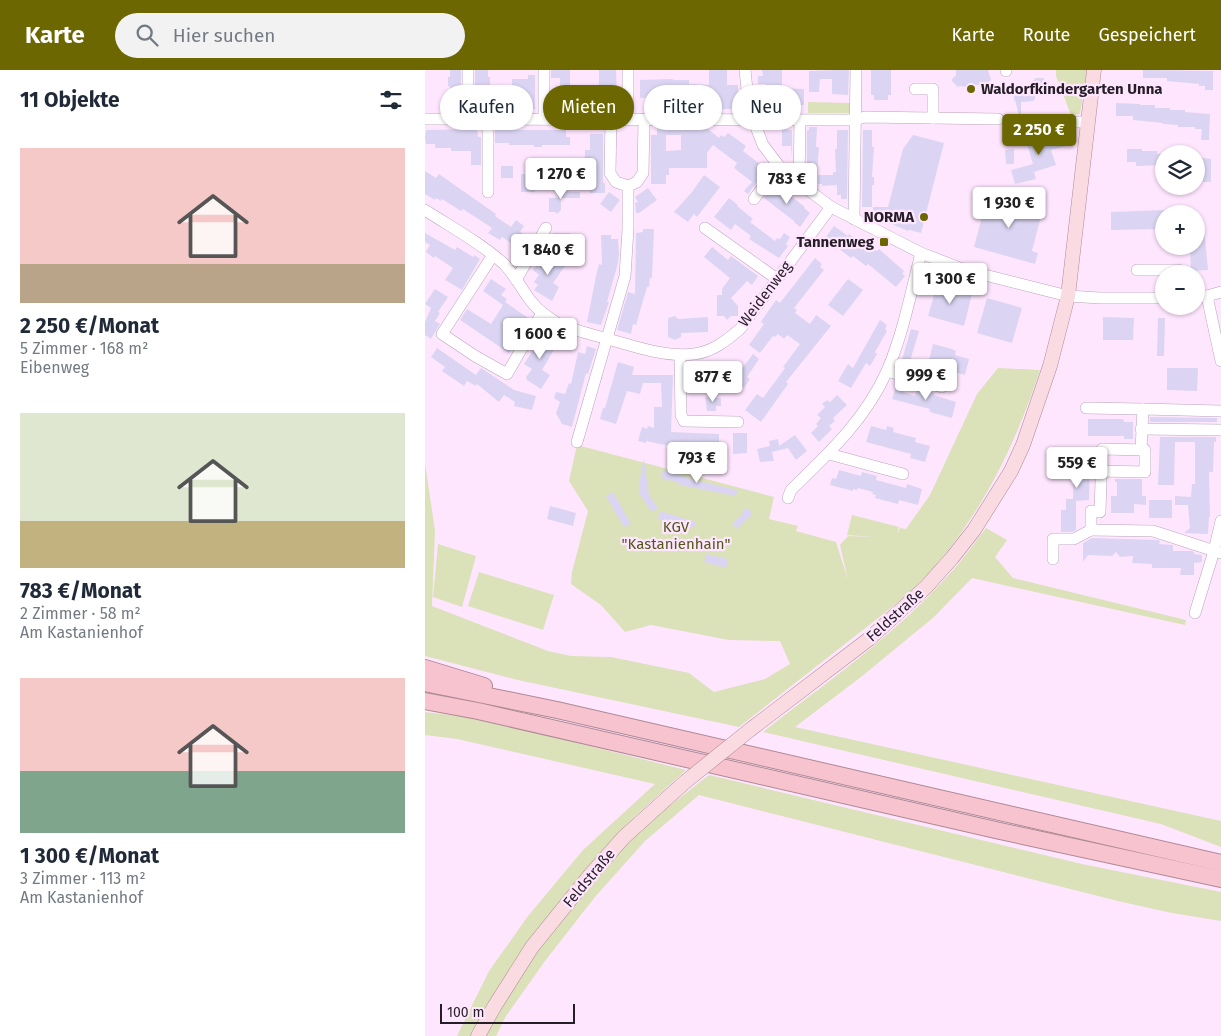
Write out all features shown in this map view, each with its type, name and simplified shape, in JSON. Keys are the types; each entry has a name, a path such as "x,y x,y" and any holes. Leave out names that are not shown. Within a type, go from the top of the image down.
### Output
{"highway":[{"path":"425,668 557,710"},
{"path":"425,683 557,710 1221,863"},
{"path":"425,701 477,711 1221,880"},
{"path":"425,706 477,711"}],"main road":[{"name":"Feldstraße","path":"478,1036 532,947 591,874 624,837 685,782 898,615 953,558 974,530 1006,479 1023,445 1050,366 1068,296 1094,70"}],"street":[{"path":"468,70 468,85"},
{"path":"544,70 544,85"},
{"path":"628,70 628,85"},
{"path":"745,70 746,85"},
{"path":"854,218 856,70"},
{"path":"915,89 933,89 933,118"},
{"path":"801,120 855,120 865,117 998,119"},
{"path":"425,118 440,118"},
{"path":"611,130 611,173 615,182 627,186 637,182 643,173 644,120 634,119"},
{"path":"1039,122 1089,122"},
{"path":"488,130 489,192"},
{"path":"756,130 763,145 779,166 831,207 921,253 965,270 1068,296 1155,298"},
{"path":"799,183 800,130"},
{"path":"755,199 779,166"},
{"path":"577,442 625,276 628,229 627,186"},
{"name":"Weidenweg","path":"425,210 493,255 510,271 531,302 542,313 557,323 663,353 680,355 696,354 709,350 726,341 740,329 831,207"},
{"path":"516,280 546,228"},
{"path":"705,228 777,279"},
{"path":"788,498 791,490 829,454 854,424 869,404 887,371 921,253"},
{"path":"493,255 442,334 507,374 542,313"},
{"path":"1137,270 1155,270"},
{"path":"1205,296 1221,292"},
{"path":"1205,307 1221,361"},
{"path":"680,355 681,415 684,421 738,422"},
{"path":"887,371 943,387"},
{"path":"1086,408 1221,411"},
{"path":"1141,450 1143,409"},
{"path":"1141,429 1221,430"},
{"path":"1091,530 1091,511 1100,512 1101,471 1102,449 1145,450 1145,472 1101,471"},
{"path":"829,454 903,474"},
{"path":"1195,613 1217,552 1221,521"},
{"path":"1053,560 1053,538 1074,539 1091,530 1153,532 1217,552"}],"green space":[{"path":"1056,70 1087,70 1080,114 1071,115 1056,76"},
{"path":"808,102 851,103 851,113 808,113"},
{"name":"KGV \"Kastanienhain\"","path":"998,368 1040,370 1007,453 994,480 963,530 925,577 908,593 879,618 739,727 518,680 425,656 425,463 435,531 432,606 548,651 571,656 611,657 689,673 714,692 765,679 790,664 780,641 729,640 651,625 625,632 601,605 571,584 572,572 588,511 569,481 577,445 774,497 769,519 798,526 796,531 836,542 848,580 840,545 848,536 875,537 847,535 852,515 899,527 897,534 900,528 906,529 930,495 977,394"},
{"path":"986,528 1007,540 995,557 1013,578 1186,620 1185,625 972,578 934,617 861,677 795,727 1221,821 1221,847 1161,824 763,732 879,642 923,602 949,575"},
{"path":"438,544 476,556 462,607 433,597"},
{"path":"479,572 554,595 543,630 468,606"},
{"path":"425,712 476,718 686,770 632,819 589,866 472,1036 457,1036 489,971 528,916 583,850 655,784 457,739 425,735"},
{"path":"709,775 1082,864 1221,892 1221,921 1122,902 699,795 645,841 595,897 545,961 506,1016 496,1036 485,1036 517,980 553,926 595,876 640,830"}],"building":[{"path":"450,70 461,70 461,85 448,85 448,77 450,77"},
{"path":"475,70 488,70 490,85 475,85"},
{"path":"551,70 570,70 570,85 560,85 560,78 551,78"},
{"path":"599,70 616,70 617,85 599,85"},
{"path":"709,70 727,70 727,85 732,85 732,109 722,109 722,85 709,85"},
{"path":"762,70 782,70 782,85 758,84 758,76 763,76"},
{"path":"849,70 848,95 832,94 832,79 820,79 819,92 809,92 809,71"},
{"path":"871,70 891,70 891,95 888,95 888,100 874,100 874,95 871,95"},
{"path":"956,70 988,70 991,80 981,87 979,85 970,85 958,87 951,80 956,75"},
{"path":"1143,70 1213,71 1213,90 1205,90 1205,86 1199,86 1199,84 1167,81 1167,78 1143,78"},
{"path":"528,75 535,75 535,109 533,109 533,85 512,85 512,79 528,79"},
{"path":"1036,78 1044,78 1044,87 1035,87 1035,99 1033,101 1021,102 1021,115 1019,115 1014,101 1014,87 1018,84 1023,90"},
{"path":"640,80 689,80 689,84 709,85 644,85 644,98 640,98"},
{"path":"801,89 804,89 804,105 801,105"},
{"path":"1116,103 1155,105 1155,108 1170,108 1170,110 1210,114 1209,140 1201,140 1202,129 1195,129 1195,127 1178,127 1178,125 1133,120 1133,116 1116,116"},
{"path":"809,127 817,127 816,147 819,147 817,171 807,171 807,130 809,130"},
{"path":"426,130 477,130 478,137 481,137 481,165 471,165 471,151 451,151 451,148 435,148 435,144 426,144"},
{"path":"495,130 566,130 566,137 570,137 570,145 542,145 542,147 534,147 534,145 495,143"},
{"path":"657,130 709,130 719,138 721,135 724,137 728,133 746,146 743,151 760,164 759,166 765,171 748,194 744,191 752,182 734,168 737,163 713,145 707,153 707,168 669,168 669,175 666,175 666,184 651,184 651,135 657,135","holes":["666,135 681,135 681,150 666,151"]},
{"path":"782,130 792,130 792,158 791,146 782,146"},
{"path":"837,130 848,130 847,199 841,199 841,195 837,195 837,185 822,186 822,184 818,184 818,175 833,175 833,172 836,172 835,149 837,149"},
{"path":"863,130 872,130 872,147 874,147 872,207 862,207"},
{"path":"1061,131 1066,146 1051,150 1056,165 1034,172 1036,179 1015,184 1011,170 1033,164 1026,141"},
{"path":"590,134 603,134 603,183 605,183 605,193 590,193 590,183 585,183 585,175 588,175 588,159 585,159 585,150 590,150"},
{"path":"913,135 944,143 921,233 908,231 889,223 889,217 873,216 873,207 888,207 903,149"},
{"path":"1014,149 1014,164 1006,164 1005,150"},
{"path":"1127,149 1155,151 1155,165 1136,166 1136,162 1127,162"},
{"path":"1205,158 1211,159 1211,182 1205,182"},
{"path":"501,166 513,166 513,178 501,178"},
{"path":"556,167 562,169 562,184 535,183 535,192 521,192 521,174 549,175 549,171"},
{"path":"425,171 436,178 439,174 496,214 495,216 511,227 516,220 524,226 520,232 530,238 524,249 521,247 520,249 502,237 500,240 488,233 492,228 463,209 461,211 442,199 441,201 436,198 435,200 425,194"},
{"path":"704,175 720,187 697,217 694,214 688,222 674,212"},
{"path":"775,184 810,213 800,227 764,198"},
{"path":"648,188 657,200 639,213 636,213 635,203 638,202 635,197"},
{"path":"558,191 580,192 580,198 561,198 561,210 557,214 549,212 549,198 558,198"},
{"path":"609,192 620,200 611,212 600,204"},
{"path":"988,194 1043,209 1032,251 1038,253 1035,264 974,247"},
{"path":"729,198 753,219 750,222 775,241 777,238 780,239 784,233 790,237 786,244 788,246 779,258 749,239 751,236 735,224 731,230 714,217"},
{"path":"1155,210 1155,229 1111,230 1111,212"},
{"path":"834,226 862,243 864,241 877,251 879,249 904,271 902,274 905,276 896,287 868,264 866,266 853,256 851,258 838,248 837,250 823,241"},
{"path":"643,229 654,229 652,278 650,278 649,287 647,287 636,325 633,324 631,334 617,330 628,292 635,294 636,233 643,232"},
{"path":"425,233 455,250 457,247 480,259 462,290 445,280 453,268 426,252 430,245 425,242"},
{"path":"553,233 570,233 570,245 553,245"},
{"path":"601,235 611,235 611,239 618,239 619,254 607,302 609,302 601,325 587,322 599,264 602,265"},
{"path":"1205,238 1208,270 1205,270 1205,265 1191,265 1190,255 1205,255"},
{"path":"712,247 728,260 731,256 758,276 752,285 747,281 731,298 738,306 738,316 731,316 727,320 724,316 717,316 717,295 722,295 722,289 730,278 704,257"},
{"path":"546,254 558,262 560,259 567,263 553,283 559,287 552,301 534,290 538,285 534,282 539,275 533,270"},
{"path":"815,258 822,264 820,267 824,270 794,308 797,310 795,313 810,324 816,315 831,326 786,382 788,384 761,422 745,410 757,394 763,398 800,344 787,335 784,339 778,334 775,337 773,336 760,353 749,345 764,324 761,322 776,300 780,303"},
{"path":"491,279 506,289 501,295 507,299 505,302 528,318 525,322 527,324 509,353 460,320 467,309 491,324 503,305 483,291"},
{"path":"848,279 863,290 843,316 828,305"},
{"path":"937,285 972,294 964,326 928,316"},
{"path":"435,289 448,297 438,312 440,313 435,321 440,324 431,339 425,335 425,322 431,308 425,304"},
{"path":"987,298 1022,308 1012,343 977,333"},
{"path":"675,316 678,319 708,317 708,332 681,333 681,337 675,340 668,337 668,318"},
{"path":"1103,317 1134,318 1133,340 1103,340"},
{"path":"1158,318 1165,318 1164,356 1157,356"},
{"path":"880,320 887,325 885,329 887,331 875,352 877,354 870,366 866,363 851,388 838,381 848,364 853,368"},
{"path":"911,329 919,331 909,365 901,363"},
{"path":"540,332 558,343 542,370 550,375 541,389 527,380 526,377 532,369 524,364 533,350 531,348"},
{"path":"933,344 952,349 956,351 955,355 969,359 965,375 950,371 952,366 929,360"},
{"path":"587,346 596,349 588,374 586,373 572,427 562,424 556,413 560,402 554,398 556,392 565,394 569,383 571,384 578,352 585,354"},
{"path":"437,348 476,375 481,368 514,390 536,396 532,410 514,406 515,402 504,395 499,402 477,384 476,386 467,381 464,386 442,371 445,367 431,357"},
{"path":"753,354 759,359 747,377 750,379 744,388 728,377 735,368 740,371"},
{"path":"618,362 634,367 632,375 673,375 671,432 719,434 719,446 678,446 678,448 670,448 670,446 638,441 642,427 647,429 648,426 654,428 654,407 662,407 661,383 643,383 640,394 627,391 616,424 600,419"},
{"path":"1167,368 1198,368 1197,391 1167,390"},
{"path":"690,370 710,370 710,382 690,382"},
{"path":"897,383 905,385 903,392 915,396 917,388 956,402 952,418 933,413 929,411 930,409 892,399"},
{"path":"837,395 847,405 833,418 835,421 829,426 832,429 819,442 811,433 818,426 816,424 821,418 817,415 825,407 822,404 827,400 830,402"},
{"path":"705,397 721,398 721,406 716,406 716,411 707,411"},
{"path":"1150,417 1217,418 1217,422 1150,422"},
{"path":"1088,419 1121,419 1124,422 1133,422 1133,439 1124,439 1124,436 1088,436"},
{"path":"871,426 886,430 887,426 894,428 893,432 916,438 915,442 930,446 925,462 910,458 911,454 866,442"},
{"path":"733,433 747,433 747,453 733,454"},
{"path":"795,435 807,451 796,460 788,448 772,452 774,461 760,462 757,449 770,446 769,441 778,439 779,446"},
{"path":"1160,437 1216,437 1216,442 1214,442 1213,472 1209,472 1210,517 1208,534 1184,533 1190,528 1188,505 1175,505 1175,496 1191,497 1192,484 1195,484 1195,442 1175,442 1174,485 1158,485"},
{"path":"1075,449 1090,449 1089,500 1076,501 1076,530 1061,532 1061,510 1066,510 1066,499 1073,499"},
{"path":"644,459 649,495 658,508 652,512 640,495 639,483"},
{"path":"663,470 690,479 737,490 736,496 680,485 680,483 661,478"},
{"path":"839,470 861,476 862,472 877,476 876,480 906,488 907,484 922,489 918,505 899,500 898,504 875,498 876,495 872,494 873,492 858,488 857,490 853,489 853,491 830,485 832,478 836,479"},
{"path":"1115,479 1142,479 1142,496 1146,496 1146,505 1134,504 1134,513 1111,513 1111,496 1117,496 1117,482 1115,482"},
{"path":"613,492 631,524 624,527 606,496"},
{"path":"1149,500 1172,500 1172,518 1149,518"},
{"path":"550,506 576,513 573,526 547,519"},
{"path":"744,508 752,511 752,514 737,529 732,524 742,514"},
{"path":"660,511 696,522 694,528 681,524 680,527 673,525 674,523 658,519"},
{"path":"1092,538 1158,540 1160,541 1159,544 1173,545 1173,551 1192,551 1194,554 1202,555 1202,562 1194,563 1194,575 1180,575 1181,568 1152,568 1152,564 1132,563 1133,556 1120,557 1116,552 1112,556 1088,555 1083,562 1083,543"},
{"path":"706,554 728,559 726,568 704,562"}],"place":[{"name":"Waldorfkindergarten Unna","path":"971,89"},
{"name":"NORMA","path":"924,217"},
{"name":"Tannenweg","path":"884,242"}]}
